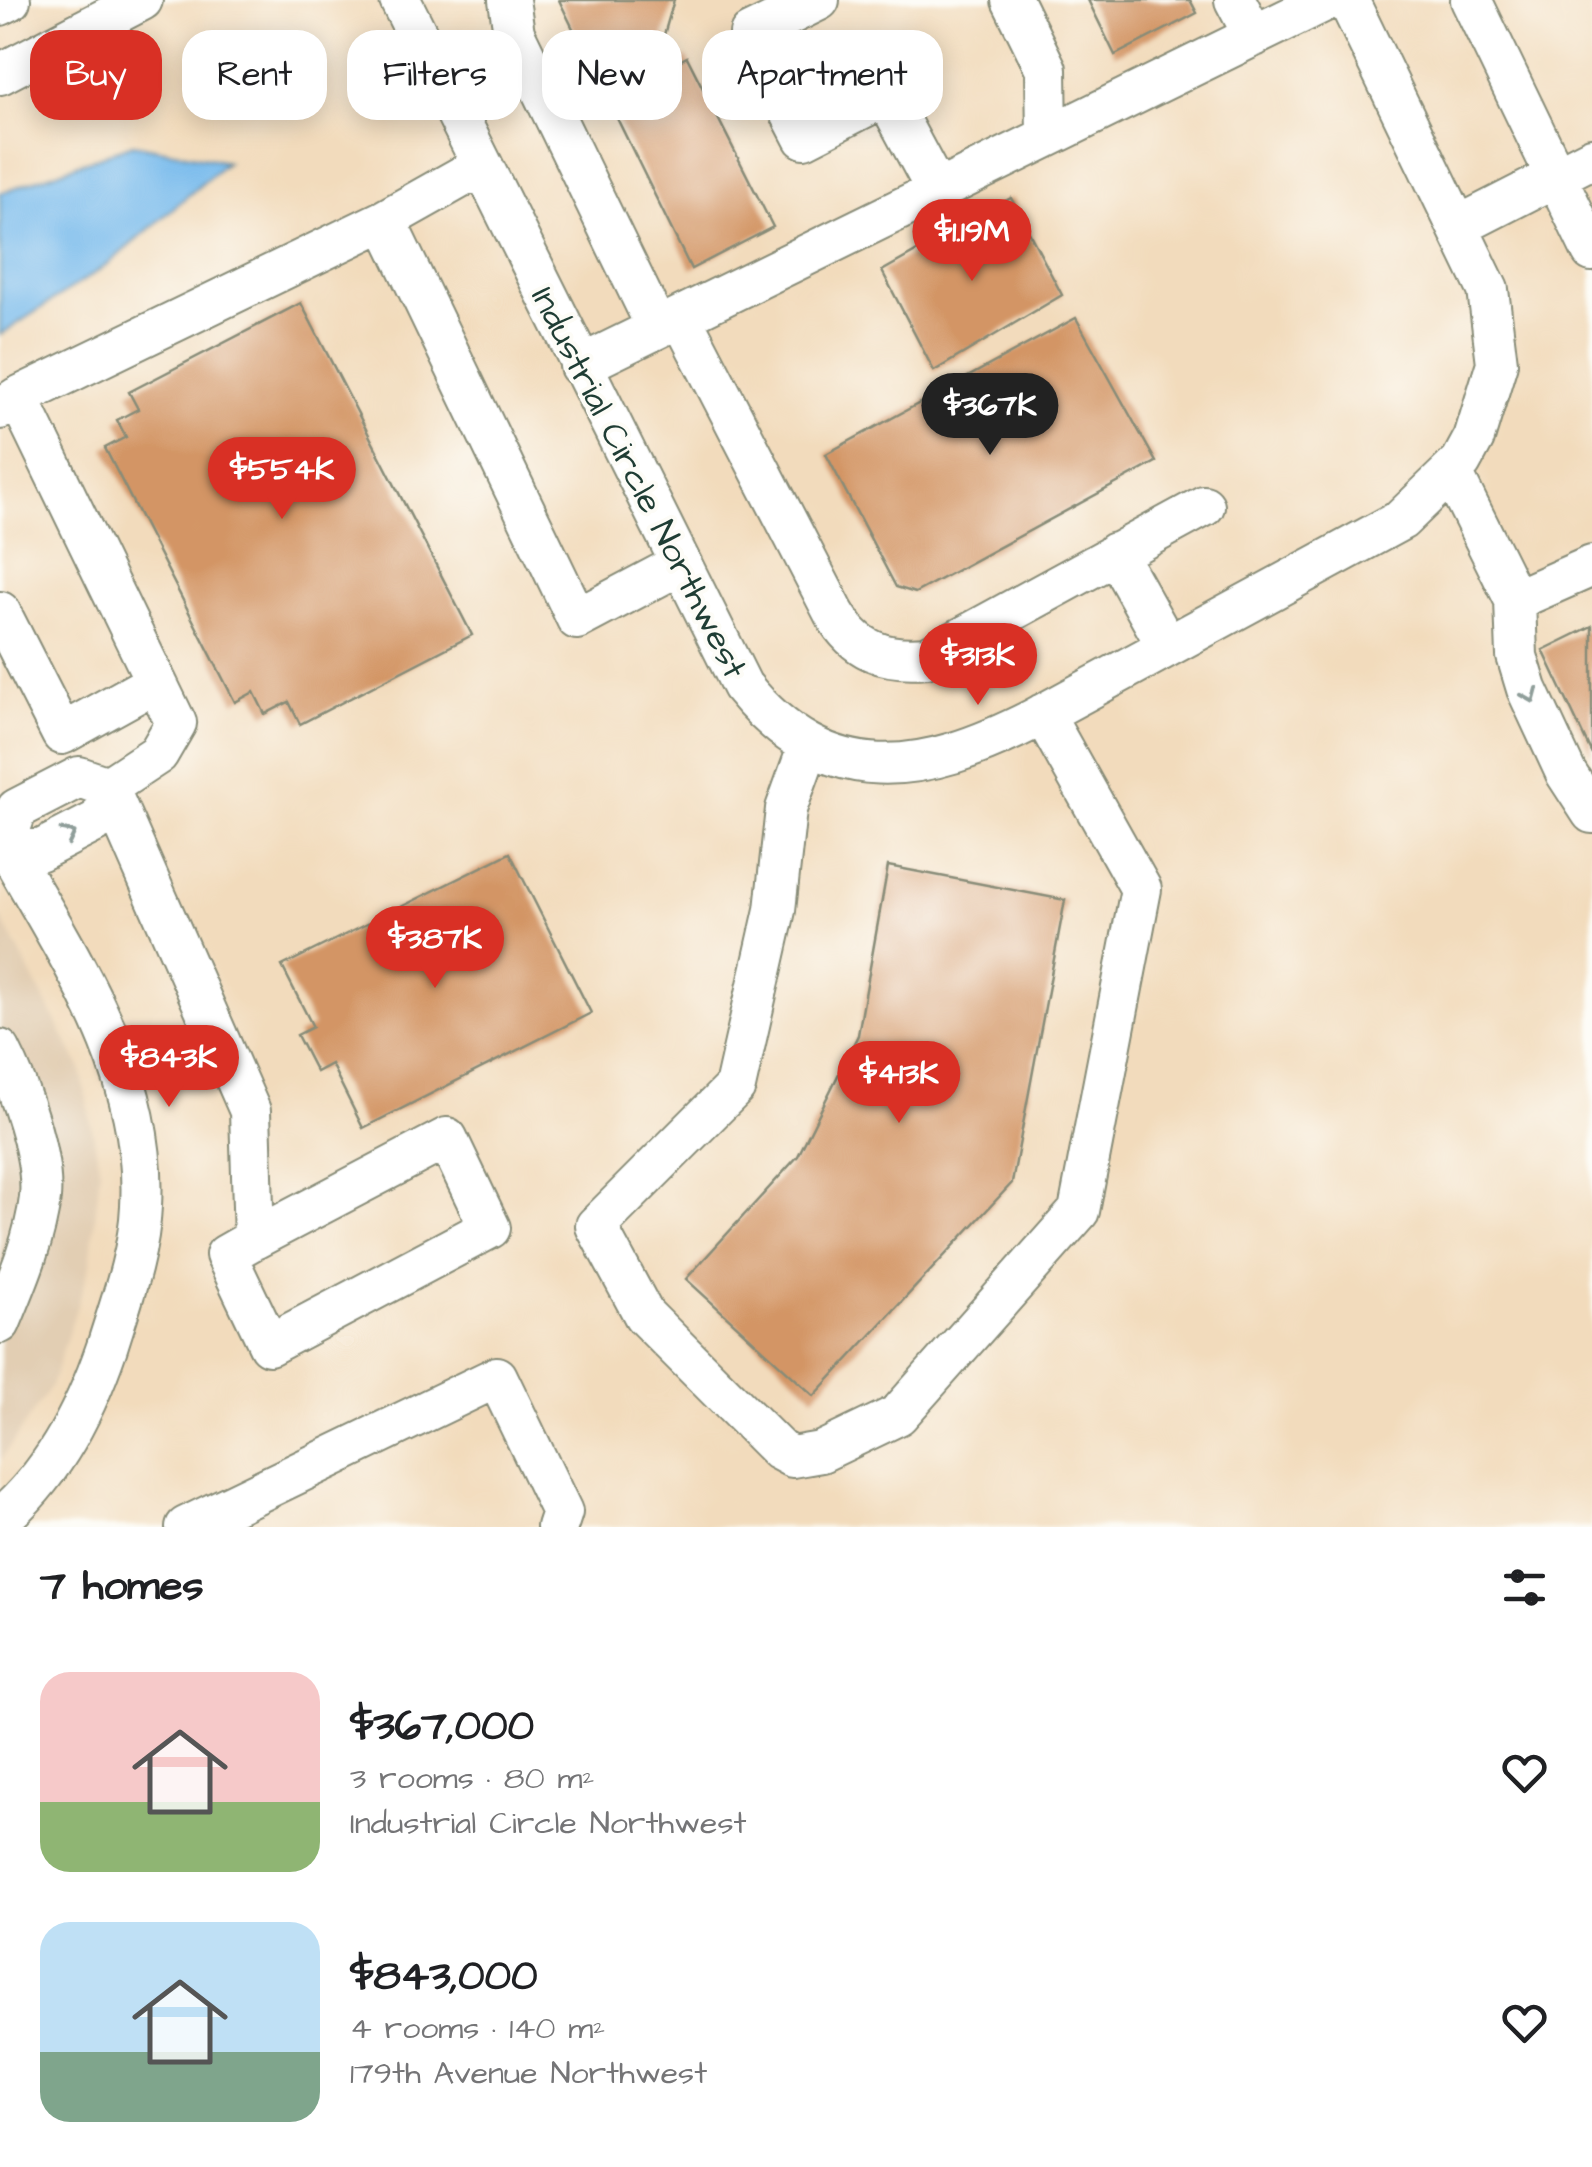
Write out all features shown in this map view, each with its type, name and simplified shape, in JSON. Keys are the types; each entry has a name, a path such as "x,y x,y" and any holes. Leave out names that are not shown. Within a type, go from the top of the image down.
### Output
{"street":[{"path":"0,5 10,0"},
{"path":"0,74 142,0"},
{"name":"Industrial Circle Northwest","path":"400,0 742,686 767,717 809,745 863,762 938,760 974,750 1400,520 1452,473 1485,413 1497,363 1488,290 1348,0"},
{"path":"509,0 514,33 669,322 847,635 864,649 905,659 927,657 1204,506"},
{"path":"819,0 750,34 804,138 886,96 937,191"},
{"path":"1012,0 1046,69 1047,137"},
{"path":"1235,0 1254,36"},
{"path":"580,366 1327,0"},
{"path":"1471,0 1592,252"},
{"path":"1460,226 1592,158"},
{"path":"108,787 158,754 176,722 9,403 385,220 481,166"},
{"path":"385,220 577,619 679,565"},
{"path":"1452,473 1515,600 1517,656 1527,689 1566,773 1592,814"},
{"path":"1115,553 1167,646"},
{"path":"1515,600 1592,566"},
{"path":"0,612 62,734 156,682"},
{"path":"809,745 786,809 775,910 735,1088 596,1226 644,1315 778,1450 792,1457 822,1452 898,1415 1079,1211 1141,889 1043,714"},
{"path":"0,1519 35,1484 82,1411 126,1286 141,1211 137,1126 109,1035 2,841 18,809 80,778 108,787 250,1111 254,1239"},
{"path":"0,1050 23,1096 40,1195 21,1272 0,1323"},
{"path":"447,1138 490,1228 269,1345 226,1255 254,1239 447,1138"},
{"path":"186,1527 496,1377 562,1512 557,1527"}],"shaded area":[{"path":"0,915 81,1069 100,1170 90,1266 51,1386 0,1461"}],"water":[{"path":"133,144 227,162 107,265 0,335 0,193"}],"building":[{"path":"559,0 674,0 665,30 574,30"},
{"path":"1088,0 1190,0 1197,13 1115,55"},
{"path":"687,57 702,87 702,120 719,120 773,227 691,269 618,120 682,120 682,60"},
{"path":"1011,198 1062,295 934,371 882,271"},
{"path":"301,303 472,635 300,724 289,702 265,714 254,692 235,702 105,448 126,437 117,420 138,409 129,392"},
{"path":"1076,318 1156,462 915,593 896,587 826,454"},
{"path":"1592,626 1592,754 1543,650"},
{"path":"510,853 591,1013 363,1128 331,1064 316,1072 297,1035 313,1027 282,966"},
{"path":"888,866 1065,900 1012,1183 814,1396 686,1279 798,1156 858,1035"}]}
